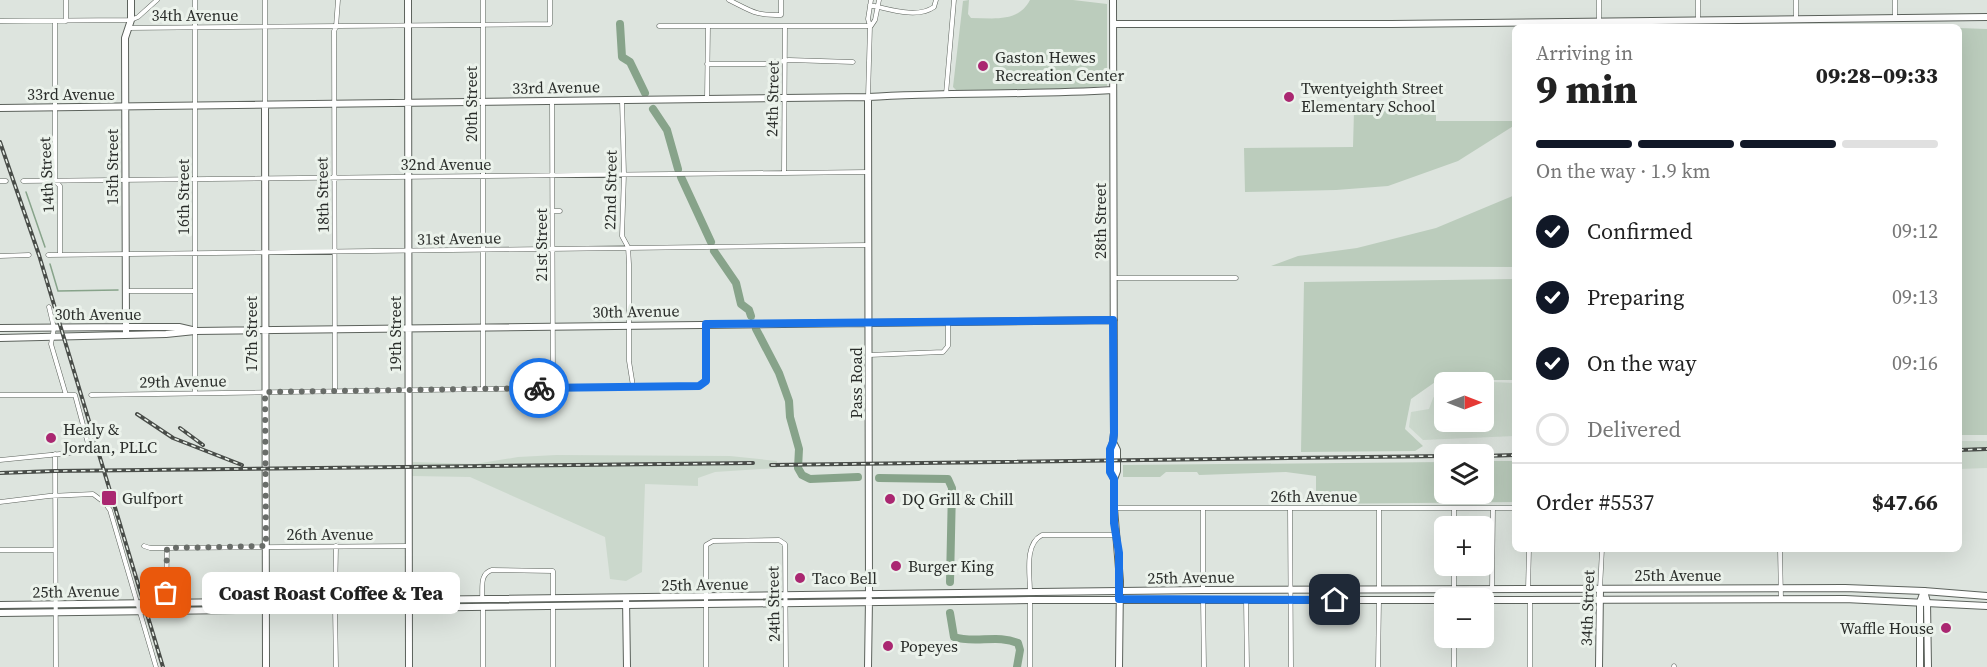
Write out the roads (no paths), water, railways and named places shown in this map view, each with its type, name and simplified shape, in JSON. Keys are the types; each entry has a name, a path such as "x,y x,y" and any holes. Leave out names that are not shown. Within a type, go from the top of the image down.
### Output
{"main road":[{"name":"15th Street","path":"126,335 125,38 131,20 131,0"},
{"name":"19th Street","path":"408,0 409,667"},
{"name":"28th Street","path":"1113,0 1113,442 1117,450 1114,508 1119,595 1119,667"},
{"path":"1552,24 1987,17"},
{"path":"1113,24 1512,25"},
{"name":"33rd Avenue","path":"0,108 868,97 1113,90"},
{"name":"Pass Road","path":"868,97 870,355 868,667"},
{"name":"17th Street","path":"265,105 266,667"},
{"name":"30th Avenue","path":"0,338 52,338 195,331 483,326 1113,320"},
{"name":"30th Avenue","path":"0,328 179,327 195,331"},
{"path":"1845,588 1845,599"},
{"name":"25th Avenue","path":"1494,589 1845,588 1987,596"},
{"name":"25th Avenue","path":"0,613 266,606 1119,595 1203,590 1434,589"},
{"name":"34th Street","path":"1599,667 1600,589"},
{"path":"1920,667 1924,591"},
{"name":"25th Avenue","path":"1119,595 1203,600 1434,600"},
{"name":"25th Avenue","path":"1494,600 1845,599 1987,606"},
{"path":"626,601 627,667"},
{"path":"1923,602 1928,667"},
{"name":"25th Avenue","path":"0,605 266,606"}],"street":[{"path":"66,0 66,21"},
{"path":"131,20 138,17 157,0"},
{"name":"16th Street","path":"195,0 195,393"},
{"name":"17th Street","path":"265,0 265,105"},
{"name":"18th Street","path":"335,391 333,104 334,31 338,0"},
{"name":"20th Street","path":"483,0 483,389"},
{"name":"34th Avenue","path":"127,28 550,24 550,0"},
{"path":"729,0 758,15 781,15 781,0"},
{"path":"659,26 870,27 875,20 879,0"},
{"path":"871,3 896,11 925,11 934,7 936,0"},
{"path":"946,94 954,0"},
{"path":"1599,0 1599,22"},
{"path":"1698,0 1698,20"},
{"path":"1796,0 1796,19"},
{"path":"1895,0 1895,18"},
{"name":"Pass Road","path":"868,97 870,27 868,19 871,3"},
{"name":"34th Avenue","path":"0,21 131,20"},
{"name":"14th Street","path":"55,21 55,181 60,186 60,255"},
{"path":"707,98 708,26"},
{"name":"24th Street","path":"784,172 785,26"},
{"path":"707,64 765,64 785,61 853,62"},
{"name":"22nd Street","path":"622,100 624,174 622,236 628,247 629,361 633,386"},
{"name":"21st Street","path":"552,101 553,388"},
{"name":"32nd Avenue","path":"23,181 869,172"},
{"path":"0,182 6,181"},
{"path":"553,211 560,211"},
{"name":"31st Avenue","path":"48,255 869,245"},
{"path":"0,256 29,255"},
{"path":"1113,278 1236,278"},
{"path":"125,291 195,291"},
{"path":"49,307 54,328 51,344 66,395"},
{"path":"870,355 943,352 948,346 948,322"},
{"name":"29th Avenue","path":"91,394 699,386 706,381 706,324"},
{"path":"0,395 75,395 90,451 0,460"},
{"path":"55,454 56,667"},
{"path":"0,502 55,495 93,494 105,503 110,510 156,667"},
{"name":"26th Avenue","path":"1114,508 1512,508"},
{"path":"1203,508 1203,590"},
{"path":"1290,508 1291,667"},
{"path":"1378,508 1379,589"},
{"path":"1454,508 1454,516"},
{"path":"1492,588 1493,508"},
{"path":"1030,667 1030,546 1034,539 1042,535 1117,535"},
{"name":"24th Street","path":"706,600 706,545 708,542 783,541 785,544 786,667"},
{"name":"26th Avenue","path":"144,546 167,548 408,546"},
{"path":"336,546 336,667"},
{"path":"166,604 167,548"},
{"path":"0,550 55,550"},
{"path":"1528,589 1529,552"},
{"name":"34th Street","path":"1600,589 1602,552"},
{"path":"1780,552 1781,599"},
{"path":"483,667 483,577 485,573 492,570 553,571 553,667"},
{"path":"706,600 706,667"},
{"path":"1203,600 1204,667"},
{"path":"1246,600 1247,667"},
{"path":"1378,667 1379,600"},
{"path":"1530,600 1530,667"},
{"path":"1454,648 1454,667"}],"waterway":[{"path":"620,24 622,57 630,62 645,93"},
{"path":"653,109 667,130 678,169"},
{"path":"681,177 711,242"},
{"path":"26,192 45,247"},
{"path":"714,251 736,283 741,304 749,310 751,316"},
{"path":"50,264 58,291 118,290"},
{"path":"756,329 779,373 789,401 790,417 799,449 798,468 802,475 810,479 858,477"},
{"path":"879,478 948,479 952,488 950,582"},
{"path":"950,613 954,637 970,640 1002,639 1018,643 1020,650 1017,667"}],"railway":[{"path":"0,142 39,255 163,667"},
{"path":"137,414 173,438 242,465"},
{"path":"180,428 203,445"},
{"path":"1962,450 1987,449"},
{"path":"1494,456 1512,455"},
{"path":"771,465 1434,456"},
{"path":"0,473 753,463"}],"place":[{"name":"Gaston Hewes Recreation Center","path":"983,66"},
{"name":"Twentyeighth Street Elementary School","path":"1289,97"},
{"name":"Healy & Jordan, PLLC","path":"51,438"},
{"name":"Gulfport","path":"109,498"},
{"name":"DQ Grill & Chill","path":"890,499"},
{"name":"Burger King","path":"896,566"},
{"name":"Taco Bell","path":"800,578"},
{"name":"Coast Roast Coffee & Tea","path":"166,593"},
{"name":"Waffle House","path":"1946,628"},
{"name":"Popeyes","path":"888,646"}]}
